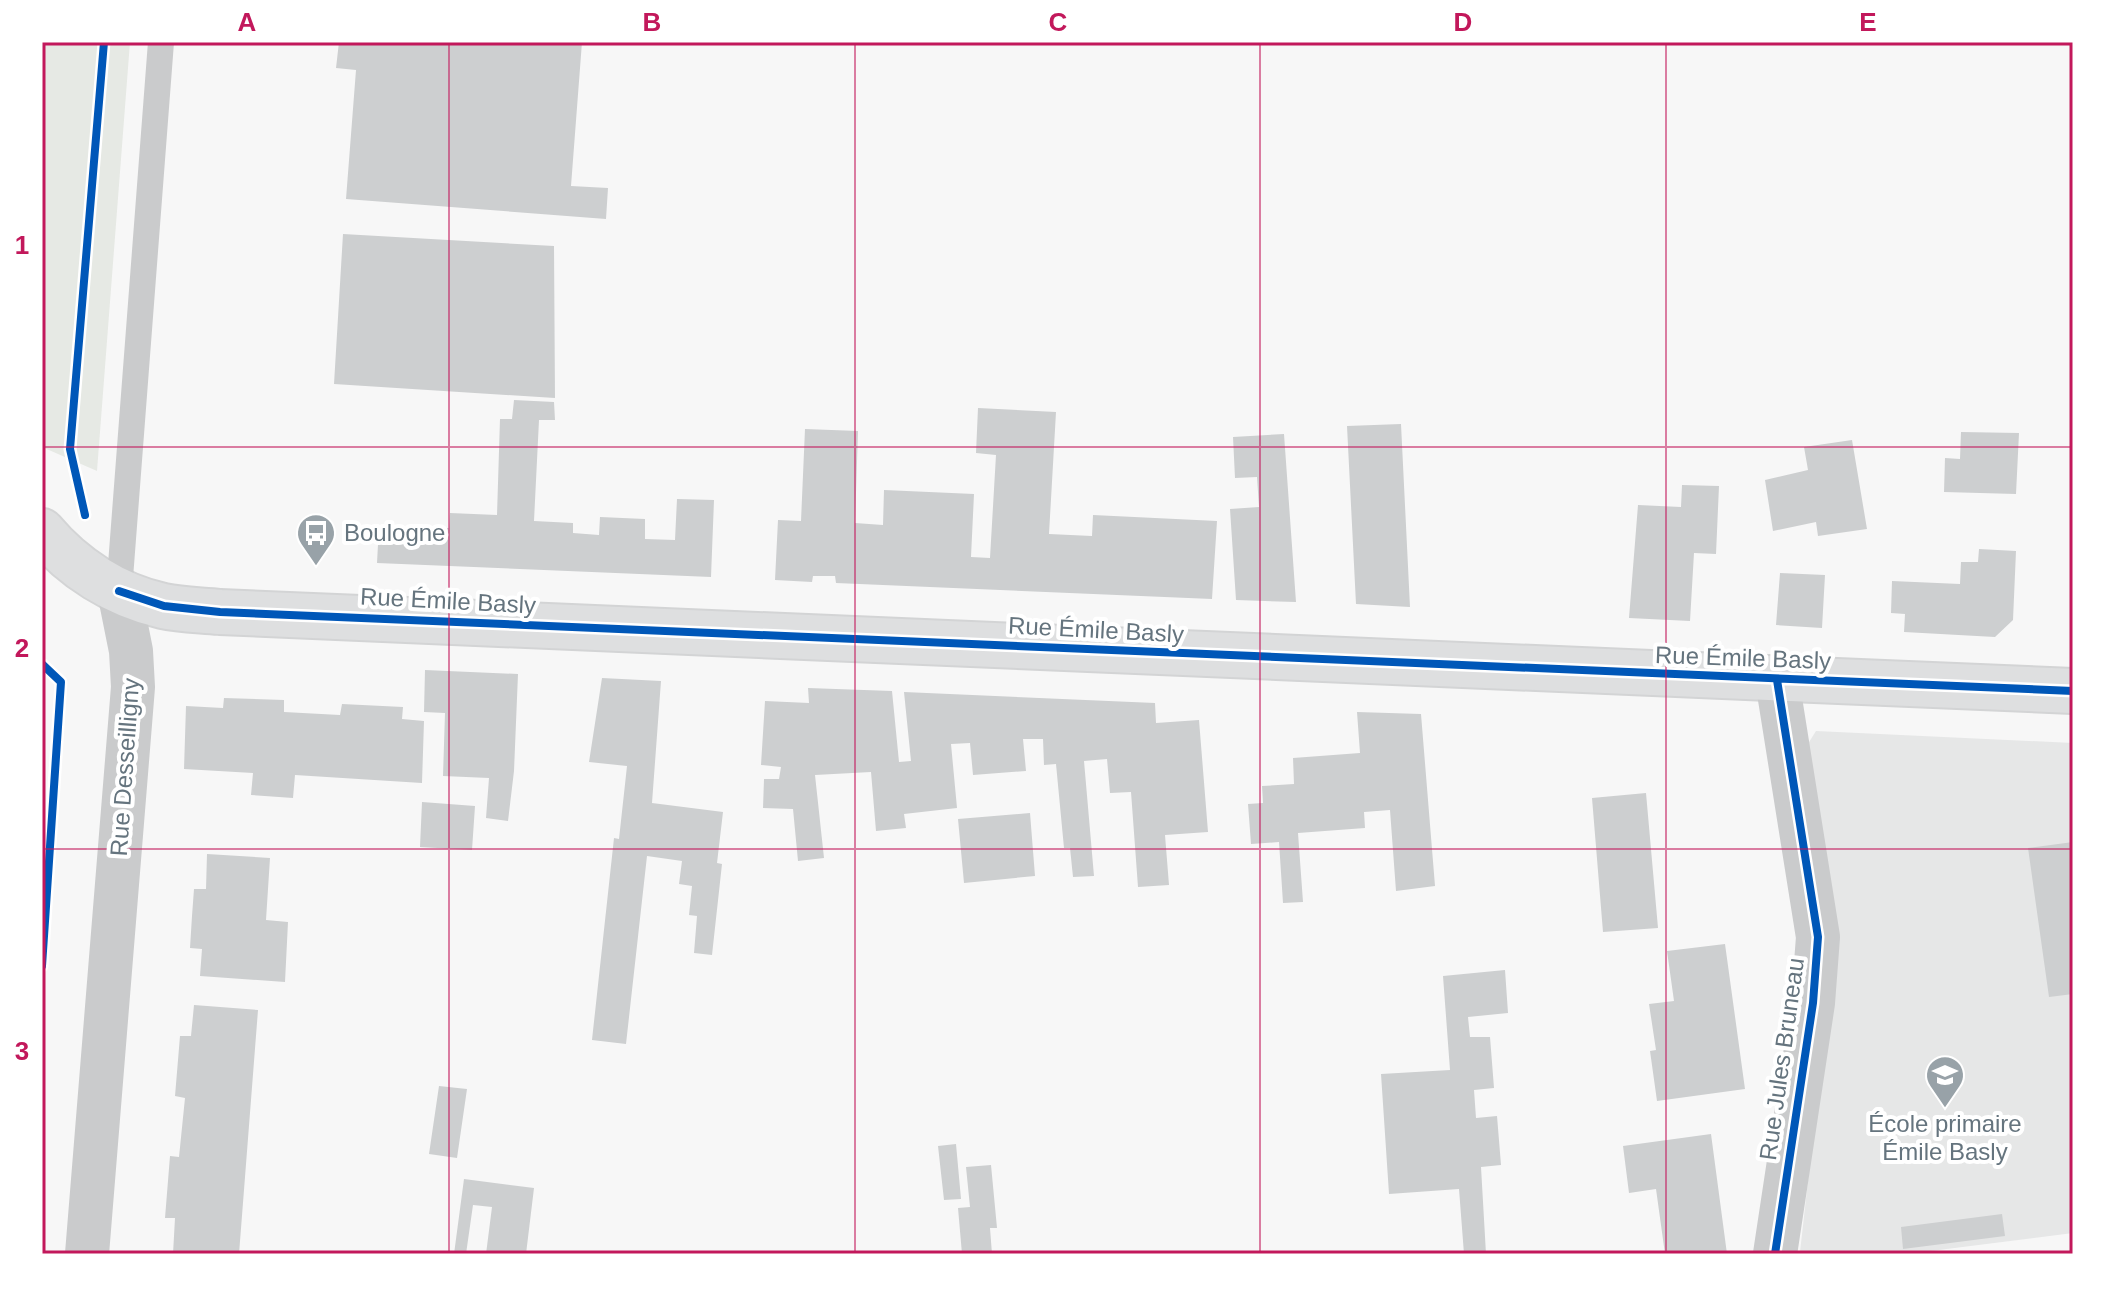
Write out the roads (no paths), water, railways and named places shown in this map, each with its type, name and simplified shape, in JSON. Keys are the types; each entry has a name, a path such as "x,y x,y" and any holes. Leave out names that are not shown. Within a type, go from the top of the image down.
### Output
{"street":[{"name":"Rue Émile Basly","path":"42,531 60,553 119,591 164,606 220,612 2073,691"},
{"name":"Rue Desseilligny","path":"87,1254 133,687 131,651 119,591"},
{"name":"Rue Jules Bruneau","path":"1775,1254 1813,1003 1818,937 1777,680"}],"lane":[{"name":"Rue Desseilligny","path":"119,591 161,42"}],"place":[{"name":"Boulogne","path":"316,567"},
{"name":"École primaire Émile Basly","path":"1945,1109"}]}
